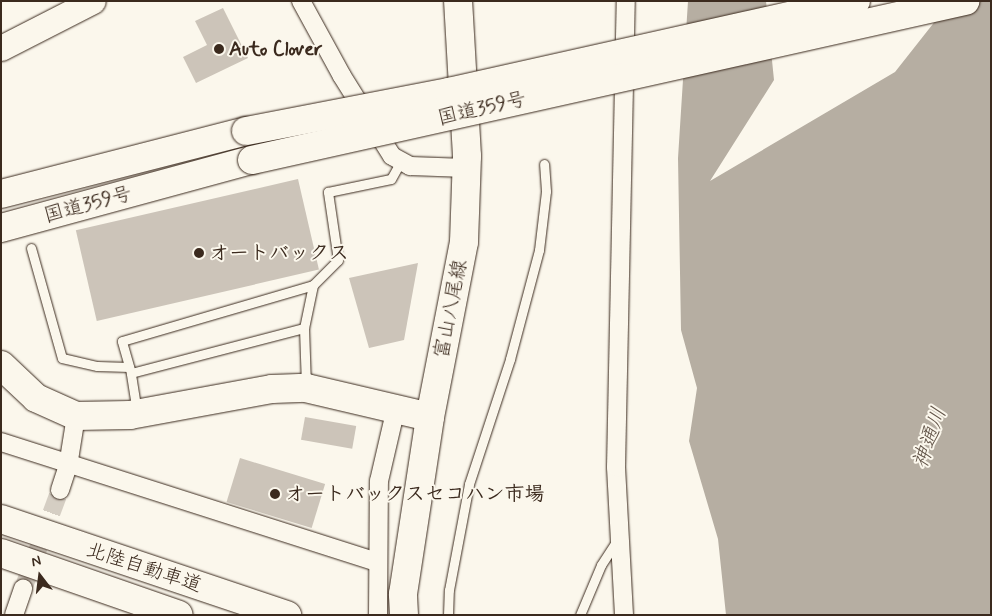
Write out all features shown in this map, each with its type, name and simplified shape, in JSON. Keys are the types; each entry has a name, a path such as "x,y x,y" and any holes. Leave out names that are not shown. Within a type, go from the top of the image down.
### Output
{"main road":[{"name":"富山八尾線","path":"404,615 403,594 430,417 464,242 466,168 458,1"},
{"name":"国道359号","path":"1,194 246,131 449,92 856,1"},
{"name":"国道359号","path":"1,228 252,160 965,1"},
{"path":"1,366 36,398 76,416 130,415 272,389 306,388 430,417"},
{"name":"北陸自動車道","path":"1,520 287,615"},
{"name":"北陸自動車道","path":"1,553 179,615"}],"street":[{"path":"301,1 342,76 392,156 410,166 466,168"},
{"path":"624,615 616,468 626,1"},
{"path":"1,48 90,2"},
{"path":"378,615 376,562 379,481 396,408"},
{"path":"60,490 68,466 76,416"},
{"path":"1,442 68,466 376,562"},
{"path":"14,615 23,589"}],"lane":[{"path":"136,406 130,370 122,341 313,285 338,260 328,192 391,179 401,161"},
{"path":"448,615 449,590 470,484 510,359 539,250 546,191 544,164"},
{"path":"30,248 62,358 97,366 130,370 304,328"},
{"path":"306,388 304,328 313,285"},
{"path":"580,615 602,566 620,537"}],"water":[{"name":"神通川","path":"688,1 766,1 774,80 710,181 895,72 951,1 991,1 990,615 726,615 718,539 689,441 697,388 681,330 678,158"}],"building":[{"path":"223,8 248,58 196,83 183,57 207,45 195,21"},
{"name":"オートバックス","path":"298,179 319,270 97,321 76,230"},
{"path":"418,263 404,340 369,348 349,278"},
{"path":"305,417 356,426 352,449 301,440"},
{"name":"オートバックスセコハン市場","path":"240,458 325,484 312,528 227,502"}],"tunnel":[{"path":"23,589 60,490"}],"place":[{"name":"Auto Clover","path":"219,49"},
{"name":"オートバックス","path":"199,253"},
{"name":"オートバックスセコハン市場","path":"275,494"}]}
